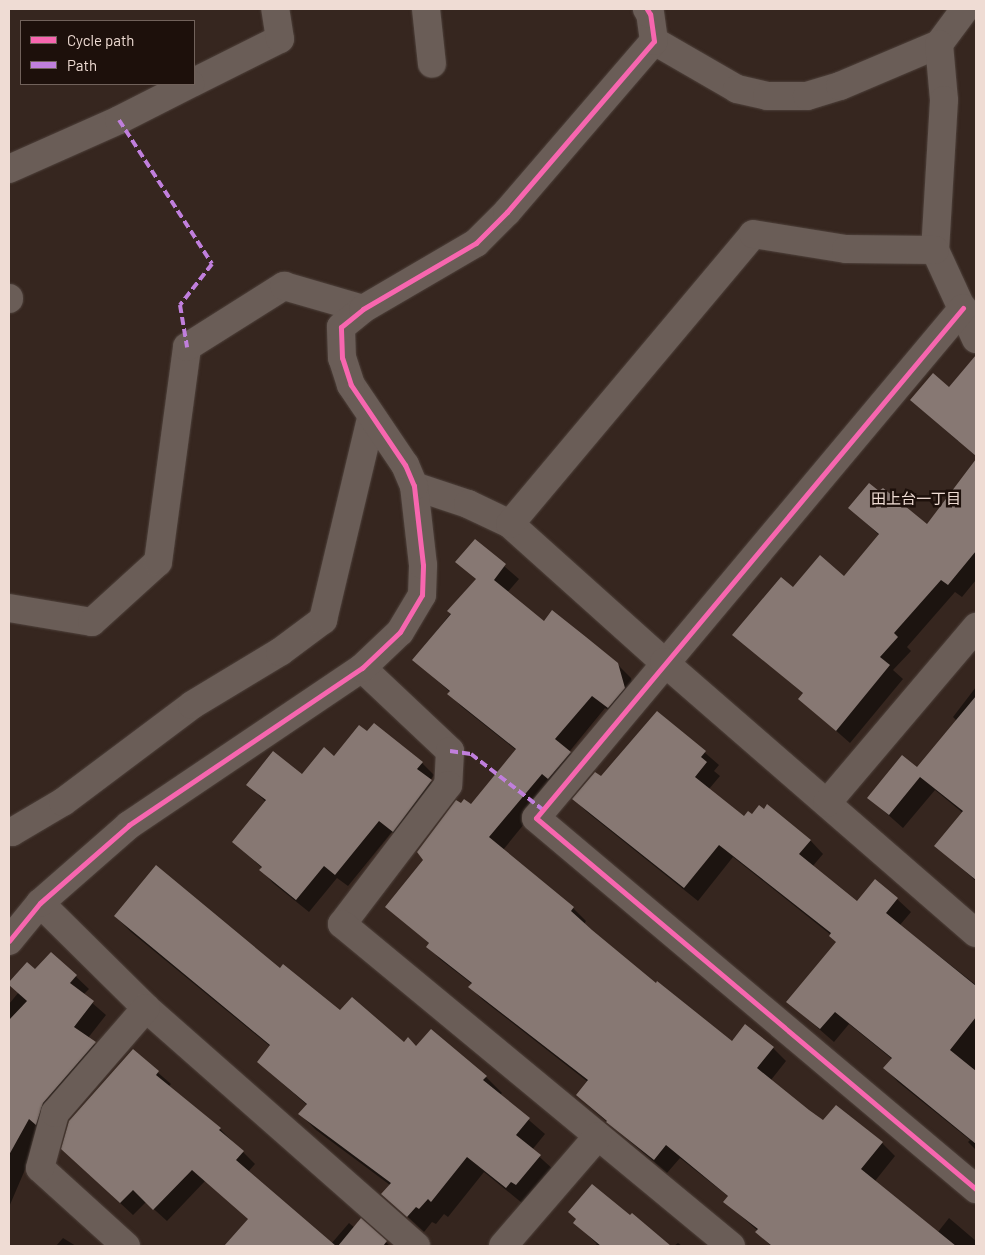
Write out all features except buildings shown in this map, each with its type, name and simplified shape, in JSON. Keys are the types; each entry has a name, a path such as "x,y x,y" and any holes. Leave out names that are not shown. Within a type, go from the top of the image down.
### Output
{"street":[{"path":"195,81 280,38 275,9"},
{"path":"426,9 432,64"},
{"path":"9,941 40,903 129,825 362,668 400,632 422,595 423,565 414,486 405,465 371,418 351,385 342,358 342,327 363,309 476,243 507,212 654,41 650,14 647,9"},
{"path":"654,41 737,89 767,96 807,96 840,86 939,44 964,9"},
{"path":"939,44 944,100 935,250 972,326 664,662 536,818 976,1189"},
{"path":"9,169 119,120 188,85"},
{"path":"510,524 753,234 846,249 935,250"},
{"path":"9,608 92,622 158,562 187,347 284,286 363,309"},
{"path":"10,833 63,802 192,705 280,652 323,620 371,418"},
{"path":"414,486 468,504 510,524 664,662 976,932"},
{"path":"827,803 976,627"},
{"path":"362,668 450,751 448,785 342,924 730,1246"},
{"path":"40,903 146,1008 416,1246"},
{"path":"126,1246 40,1168 55,1113 146,1008"},
{"path":"502,1246 598,1136"}],"marked path":[{"path":"119,120 212,264 180,305 187,347"},
{"path":"450,751 471,754 542,809"}],"cycle path":[{"path":"9,941 40,903 129,825 362,668 400,632 422,595 423,565 414,486 405,465 351,385 342,358 341,327 363,309 476,243 507,212 654,41 650,14 647,9"},
{"path":"963,308 536,818 976,1189"}],"district":[{"name":"田上台一丁目","path":"916,499"}]}
